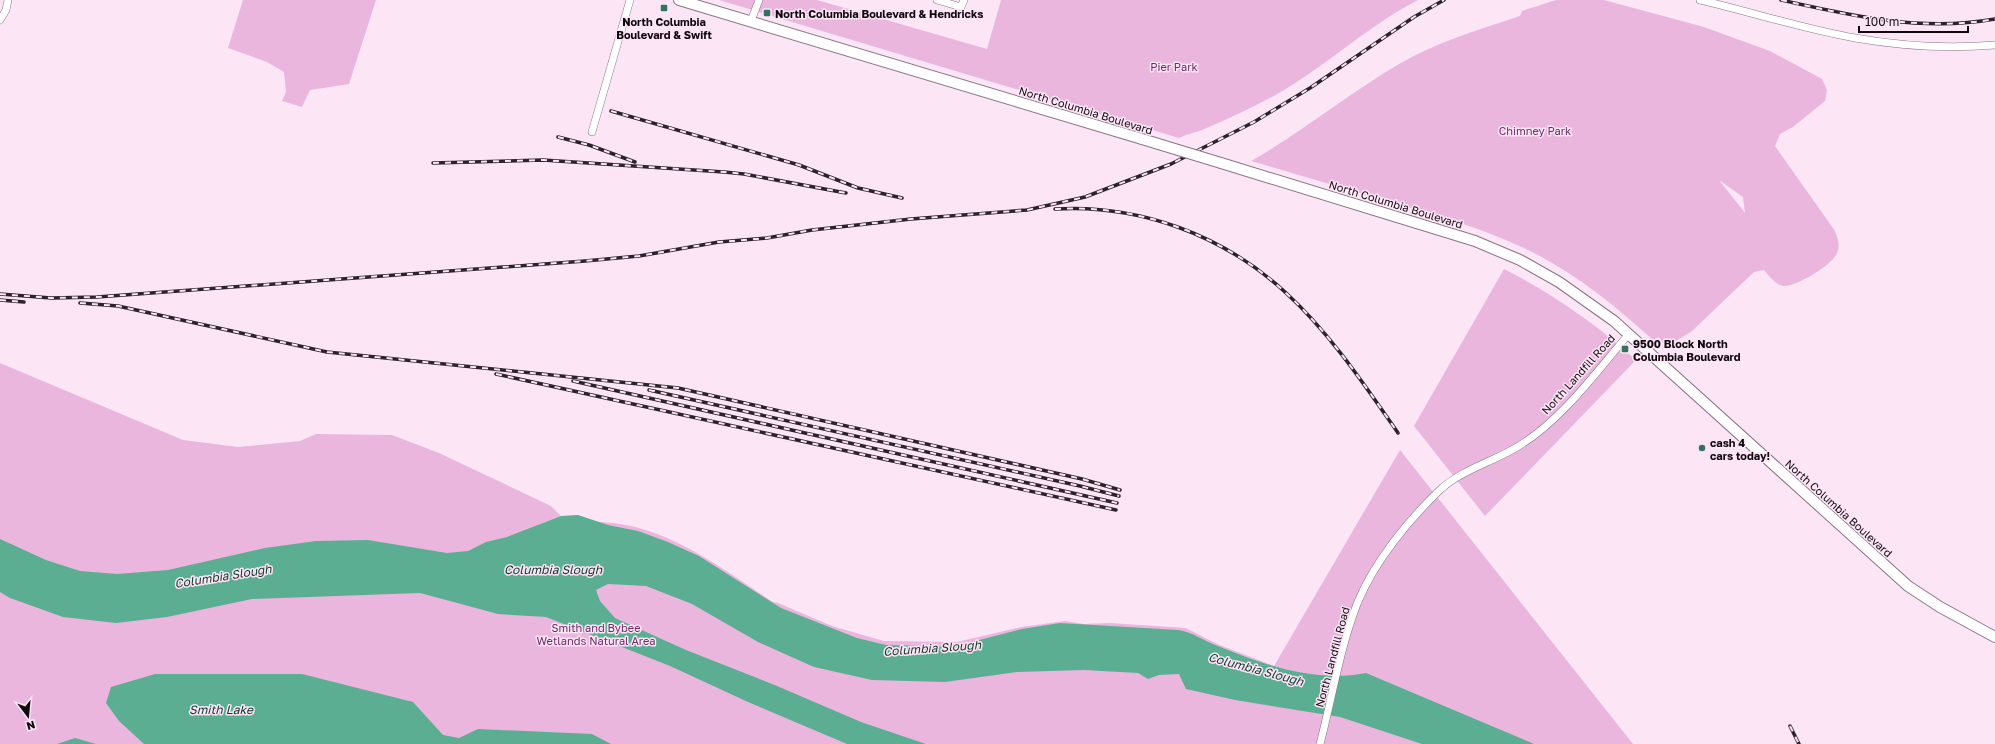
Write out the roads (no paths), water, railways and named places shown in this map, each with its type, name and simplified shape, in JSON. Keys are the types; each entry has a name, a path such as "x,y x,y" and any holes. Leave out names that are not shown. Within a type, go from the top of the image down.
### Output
{"main road":[{"name":"North Columbia Boulevard","path":"679,0 1454,234 1494,248 1520,260 1559,282 1593,304 1629,334 1908,586 1940,607 1995,637"}],"street":[{"path":"0,20 6,10 8,0"},
{"path":"592,132 630,0"},
{"path":"751,21 759,0"},
{"path":"937,0 961,8 964,0"},
{"path":"1700,0 1826,32 1876,41 1956,47 1995,46"},
{"name":"North Landfill Road","path":"1320,744 1345,642 1358,603 1375,568 1392,544 1422,509 1443,488 1456,478 1522,444 1561,412 1629,334"}],"water":[{"name":"Columbia Slough","path":"578,515 608,525 638,531 668,542 699,556 781,608 857,638 886,645 952,647 1022,629 1060,623 1178,630 1272,666 1309,674 1328,676 1366,673 1534,744 1422,744 1340,717 1235,700 1186,689 1179,674 1159,675 1148,679 1138,673 1084,670 1017,672 945,682 872,680 814,667 758,642 692,604 646,586 608,584 596,590 600,601 615,618 686,650 777,686 861,722 926,744 847,744 748,702 670,666 546,617 498,614 420,593 252,599 167,617 116,623 63,617 10,598 0,592 0,539 46,560 80,571 117,574 168,570 265,548 316,541 368,540 447,553 468,551 486,542 507,537 561,516"},
{"name":"Smith Lake","path":"155,674 302,674 413,702 443,735 459,738 478,729 592,734 611,744 144,744 119,721 106,703 111,687"},
{"path":"75,738 96,744 57,744"}],"railway":[{"path":"0,294 51,298 97,297 585,261 639,256 719,242 767,238 812,230 911,219 1027,210 1085,197 1171,164 1254,122 1310,88 1414,17 1444,0"},
{"path":"1781,0 1834,12 1914,23 1968,23 1995,19"},
{"path":"611,111 799,165 858,188 902,198"},
{"path":"558,137 589,145 635,162"},
{"path":"433,163 543,160 724,172 744,174 846,193"},
{"path":"1055,209 1086,209 1118,212 1148,218 1178,227 1207,239 1235,254 1261,272 1285,292 1316,324 1345,359 1398,433"},
{"path":"0,300 24,302"},
{"path":"80,303 118,306 327,352 678,388 1082,479 1120,490"},
{"path":"496,374 1116,510"},
{"path":"573,381 1117,503"},
{"path":"649,390 1119,496"},
{"path":"1790,726 1799,744"}],"place":[{"name":"North Columbia Boulevard & Swift","path":"664,8"},
{"name":"North Columbia Boulevard & Hendricks","path":"767,13"},
{"name":"9500 Block North Columbia Boulevard","path":"1625,349"},
{"name":"cash 4 cars today!","path":"1702,448"}],"park label":[{"name":"Pier Park","path":"1174,66"},
{"name":"Chimney Park","path":"1535,130"},
{"name":"Smith and Bybee Wetlands Natural Area","path":"596,633"}]}
